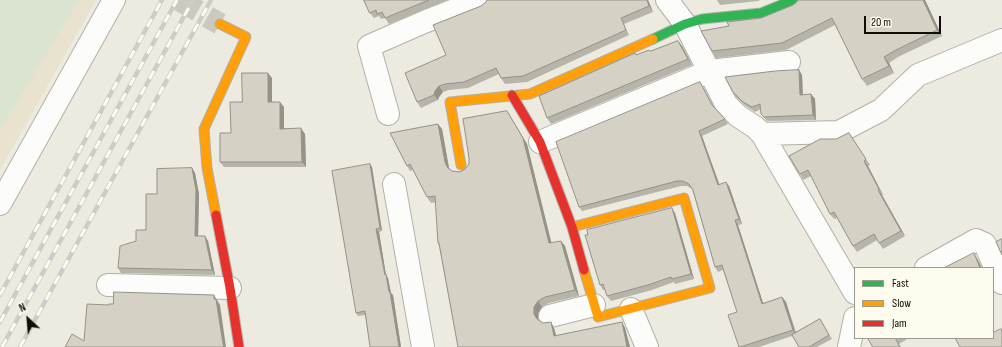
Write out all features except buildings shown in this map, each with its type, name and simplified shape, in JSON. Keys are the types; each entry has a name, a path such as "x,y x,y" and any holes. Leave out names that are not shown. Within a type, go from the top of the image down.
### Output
{"street":[{"path":"0,204 114,0"},
{"path":"388,114 369,46 480,0"},
{"path":"667,0 685,24 726,104 732,111 762,134 854,291"},
{"path":"461,165 450,102 530,94 685,24 702,19 761,13 793,0"},
{"path":"220,24 246,37 204,129 207,168 230,288 239,347"},
{"path":"762,134 839,132 881,110 918,75 1002,40"},
{"path":"540,142 710,71 789,62"},
{"path":"512,95 540,142 572,227 598,317 710,288 684,198 572,227"},
{"path":"394,184 424,347"},
{"path":"928,267 976,240 985,244 1002,283"},
{"path":"108,285 230,288"},
{"path":"550,316 594,305"},
{"path":"631,309 647,347"},
{"path":"849,347 854,323"}],"shaded area":[{"path":"0,0 96,0 0,170"}],"green space":[{"path":"0,0 79,0 0,129"}],"tunnel":[{"path":"179,0 220,24"}],"railway":[{"path":"0,295 162,0"},
{"path":"0,322 177,0"},
{"path":"2,347 193,0"},
{"path":"20,347 211,0"}],"traffic: fast":[{"path":"653,39 685,24 702,19 761,13 793,0"}],"traffic: slow":[{"path":"216,215 207,168 204,129 246,37 220,24"},
{"path":"461,165 450,102 530,94 653,39"},
{"path":"572,227 684,198 710,288 598,317 584,270"}],"traffic: jam":[{"path":"512,95 540,142 572,227 584,270"},
{"path":"216,215 230,288 239,347"}]}
